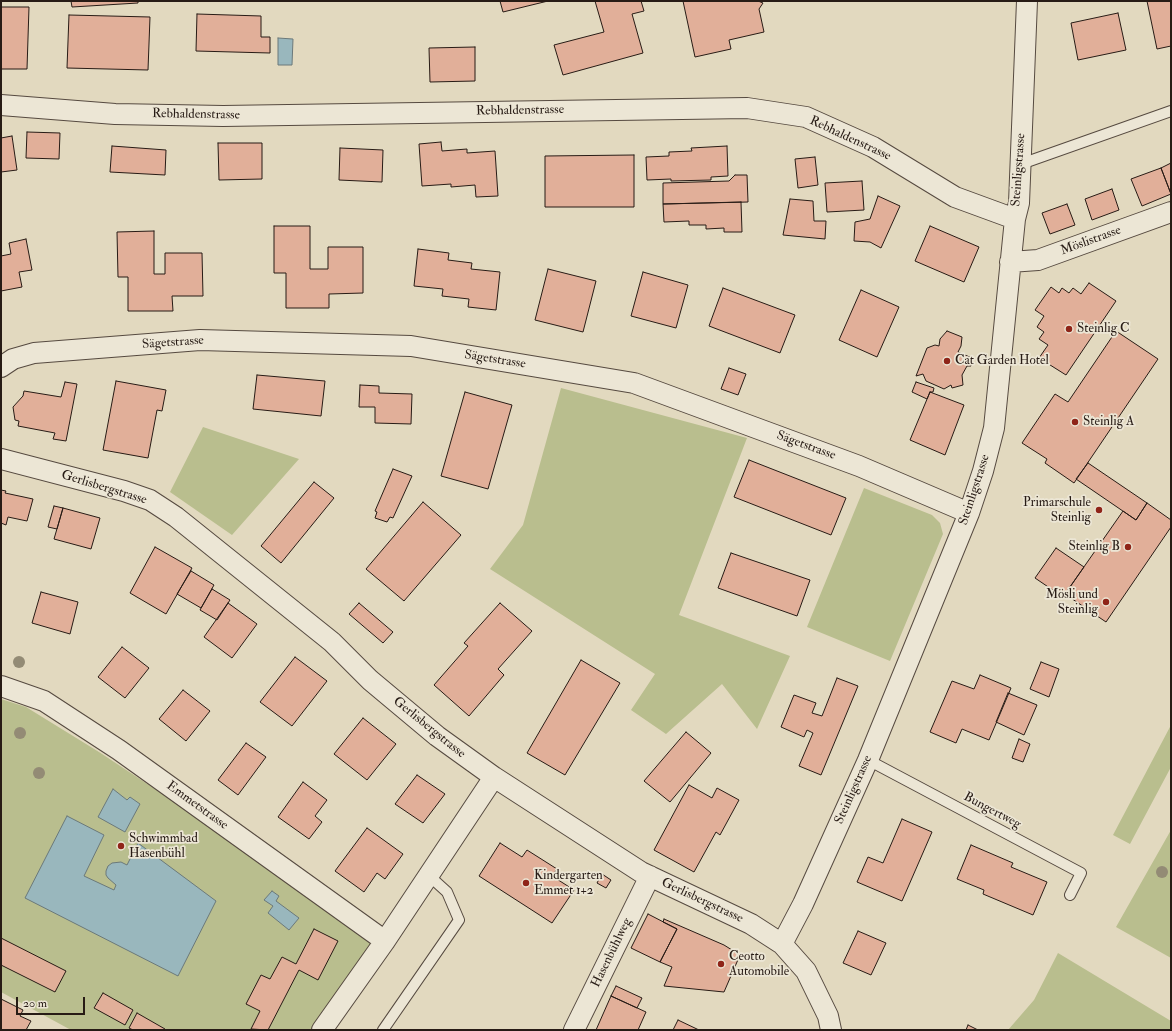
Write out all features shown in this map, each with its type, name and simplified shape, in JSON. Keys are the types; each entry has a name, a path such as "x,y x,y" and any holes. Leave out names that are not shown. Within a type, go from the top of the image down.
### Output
{"street":[{"name":"Steinligstrasse","path":"782,944 803,904 868,760 969,513 983,471 994,428 1010,262 1015,219 1019,203 1027,1"},
{"name":"Rebhaldenstrasse","path":"1,105 115,114 222,116 747,108 806,117 873,147 956,197 1015,219"},
{"name":"Möslistrasse","path":"1010,262 1038,260 1171,212"},
{"name":"Sägetstrasse","path":"1,367 12,359 34,353 200,340 411,346 634,383 859,466 969,513"},
{"name":"Gerlisbergstrasse","path":"1,459 124,491 150,500 176,517 313,626 332,642 370,680 437,736 494,777 650,876 751,924 782,944 806,971 828,1016 831,1030"},
{"name":"Emmetstrasse","path":"1,686 44,701 119,750 384,941"},
{"path":"322,1030 384,941 494,777"},
{"name":"Hasenbühlweg","path":"574,1030 650,876"}],"lane":[{"path":"1021,164 1171,111"},
{"name":"Bungertweg","path":"868,760 1081,872 1070,895"},
{"path":"383,1030 460,920 447,892 427,876"}],"green space":[{"path":"561,388 747,438 679,615 790,656 757,729 722,684 666,734 631,710 655,674 490,569 523,525"},
{"path":"203,427 299,459 232,535 170,492"},
{"path":"864,488 932,515 940,523 943,534 890,661 807,627"},
{"name":"Schwimmbad Hasenbühl","path":"1,699 26,707 99,752 385,941 322,1030 71,1030 1,992"},
{"path":"1171,725 1171,767 1130,844 1113,835"},
{"path":"1171,830 1171,958 1116,927"},
{"path":"1058,953 1171,1021 1171,1030 1008,1030 1034,1000"}],"water":[{"path":"278,38 293,39 292,65 278,65"},
{"path":"113,789 127,800 130,797 140,804 125,832 98,817"},
{"path":"67,816 104,835 84,876 114,890 116,885 106,875 108,866 112,863 121,862 127,865 138,843 216,901 178,976 25,898"},
{"path":"272,891 279,896 276,901 299,918 289,930 268,913 273,906 264,900"}],"building":[{"path":"71,1 138,1 138,3 72,7"},
{"path":"500,1 548,1 503,12"},
{"path":"595,1 641,1 644,11 632,14 643,53 563,75 554,45 604,32"},
{"path":"683,1 758,1 763,3 759,9 764,32 729,40 731,49 695,57"},
{"path":"1147,1 1171,1 1171,46 1157,49"},
{"path":"1,7 29,7 27,69 1,69"},
{"path":"1118,13 1126,50 1078,60 1071,23"},
{"path":"197,14 261,16 261,37 270,37 270,53 196,51"},
{"path":"69,15 150,17 148,70 67,68"},
{"path":"475,47 475,81 430,82 429,48"},
{"path":"27,132 60,133 59,159 26,158"},
{"path":"12,136 17,170 1,172 1,138"},
{"path":"441,142 442,151 467,149 467,153 495,151 498,196 476,197 475,185 451,187 451,184 422,186 419,144"},
{"path":"218,143 262,143 262,179 219,180"},
{"path":"112,146 166,150 165,175 110,172"},
{"path":"727,146 728,176 711,177 711,180 647,180 646,157 669,156 669,152 692,151 691,148"},
{"path":"340,148 383,150 382,182 339,180"},
{"path":"634,155 634,207 545,207 545,156"},
{"path":"815,157 818,185 798,188 795,159"},
{"path":"1171,163 1171,194 1161,168"},
{"path":"1161,168 1171,194 1142,206 1131,179"},
{"path":"735,175 747,175 748,202 663,204 663,183 729,181"},
{"path":"862,181 864,210 827,212 825,183"},
{"path":"1112,189 1119,210 1092,220 1085,199"},
{"path":"878,196 900,206 881,248 870,242 854,241 855,222 870,219"},
{"path":"790,199 813,201 814,221 826,221 825,239 783,235"},
{"path":"741,202 742,232 724,232 724,228 706,229 706,225 689,225 689,221 664,222 663,204"},
{"path":"1067,204 1075,225 1050,234 1042,213"},
{"path":"274,226 310,226 310,269 328,269 328,247 363,247 363,293 329,294 329,308 286,308 286,273 274,273"},
{"path":"930,226 979,247 964,282 915,261"},
{"path":"154,231 154,274 165,274 165,253 202,253 203,296 172,296 173,311 128,311 128,277 118,277 117,232"},
{"path":"26,239 32,270 19,272 22,287 1,291 1,256 11,254 9,243"},
{"path":"418,249 449,253 448,260 472,263 471,269 500,272 496,310 468,307 469,299 442,296 443,289 414,286"},
{"path":"548,269 596,281 583,332 535,320"},
{"path":"643,272 688,285 676,328 631,316"},
{"name":"Steinlig C","path":"1089,283 1116,301 1066,375 1039,358 1048,345 1039,339 1044,332 1037,327 1044,316 1035,310 1051,287 1059,293 1062,288 1069,293 1073,288 1081,294"},
{"path":"723,288 795,315 780,353 709,326"},
{"path":"861,290 899,307 877,357 839,340"},
{"name":"Cat Garden Hotel","path":"947,331 962,337 961,346 958,352 972,358 972,363 971,366 967,366 962,375 963,385 952,388 951,385 944,389 926,381 923,374 916,376 927,348 935,345 939,346 940,339"},
{"name":"Steinlig A","path":"1116,331 1158,359 1074,483 1045,463 1047,459 1022,443 1055,394 1068,402"},
{"path":"729,368 746,374 738,395 721,389"},
{"path":"257,375 325,381 321,416 253,409"},
{"path":"116,381 166,390 162,411 157,410 148,458 103,450"},
{"path":"65,382 77,384 66,441 53,439 55,433 18,426 19,421 15,420 13,407 23,396 24,391 61,397"},
{"path":"916,382 934,388 933,392 930,392 927,399 912,392"},
{"path":"360,385 379,386 379,393 412,394 411,424 375,423 375,407 359,407"},
{"path":"465,392 512,405 488,489 441,476"},
{"path":"930,392 964,405 945,455 910,440"},
{"path":"749,460 846,498 831,535 734,497"},
{"path":"1088,463 1147,503 1136,520 1076,479"},
{"path":"393,469 412,476 393,518 390,517 387,522 375,518 377,512 375,511"},
{"path":"314,482 334,498 281,563 261,546"},
{"path":"1,490 6,491 5,493 33,499 27,521 8,517 6,525 1,523"},
{"path":"423,502 461,535 404,601 366,569"},
{"name":"Steinlig B","path":"1147,503 1171,520 1171,527 1106,622 1065,594 1123,511 1136,520"},
{"path":"54,506 63,508 57,529 48,527"},
{"path":"63,508 100,518 91,549 54,539"},
{"path":"155,547 192,568 166,614 130,593"},
{"path":"1056,548 1084,567 1063,597 1035,578"},
{"path":"731,553 810,580 797,616 718,588"},
{"path":"191,571 214,585 201,608 177,594"},
{"path":"212,589 230,600 217,620 200,610"},
{"path":"41,592 78,602 70,634 32,623"},
{"path":"228,603 257,624 232,658 204,637"},
{"path":"359,603 393,632 383,643 349,614"},
{"path":"500,603 532,631 498,669 504,675 469,716 434,685 468,646 464,643"},
{"path":"122,647 149,668 125,698 98,677"},
{"path":"295,657 327,681 292,726 260,702"},
{"path":"581,660 620,683 565,775 527,753"},
{"path":"1041,662 1059,669 1049,697 1030,689"},
{"path":"980,675 1011,688 989,740 962,729 956,743 930,732 952,681 974,689"},
{"path":"837,678 858,686 821,775 799,766 813,733 807,730 804,737 781,727 794,695 816,703 812,713 822,716"},
{"path":"183,690 210,711 186,741 159,719"},
{"path":"1008,693 1037,705 1024,735 996,722"},
{"path":"363,718 396,744 367,780 334,754"},
{"path":"686,732 711,753 670,802 644,781"},
{"path":"1019,739 1030,744 1023,762 1012,758"},
{"path":"246,743 266,757 238,795 218,780"},
{"path":"417,775 445,794 423,823 395,804"},
{"path":"303,782 327,800 315,816 322,822 309,839 278,817"},
{"path":"689,785 712,798 717,788 739,800 720,835 716,832 694,872 654,850"},
{"path":"902,819 932,832 902,901 857,882 868,857 883,863"},
{"path":"367,828 403,854 385,879 377,873 364,892 335,871"},
{"name":"Kindergarten Emmet 1+2","path":"500,843 522,857 527,850 557,869 552,876 574,890 552,923 479,876"},
{"path":"971,845 1013,863 1011,867 1047,882 1033,915 983,894 984,890 957,879"},
{"path":"602,874 611,880 606,888 597,883"},
{"path":"648,914 677,929 660,962 631,948"},
{"path":"664,919 724,945 740,955 724,992 664,986 672,967 660,962 677,929 663,922"},
{"path":"314,929 338,941 318,980 299,970 268,1030 251,1029 260,1011 246,1004 261,975 270,979 282,957 296,964"},
{"path":"858,931 886,943 871,975 843,963"},
{"path":"1,938 66,971 55,992 1,965"},
{"path":"616,986 642,998 637,1008 611,996"},
{"path":"103,993 133,1010 125,1025 94,1008"},
{"path":"611,996 646,1012 638,1030 596,1030"},
{"path":"1,999 23,1010 20,1016 31,1021 26,1030 1,1030"},
{"path":"137,1013 165,1029 133,1030 129,1028"},
{"path":"678,1020 699,1030 673,1030"},
{"path":"968,1025 978,1030 966,1030"}],"place":[{"name":"Steinlig C","path":"1069,329"},
{"name":"Cat Garden Hotel","path":"947,361"},
{"name":"Steinlig A","path":"1075,422"},
{"name":"Primarschule Steinlig","path":"1099,510"},
{"name":"Steinlig B","path":"1128,547"},
{"name":"Mösli und Steinlig","path":"1106,602"},
{"name":"Schwimmbad Hasenbühl","path":"121,846"},
{"name":"Kindergarten Emmet 1+2","path":"526,883"},
{"name":"Ceotto Automobile","path":"721,964"}]}
